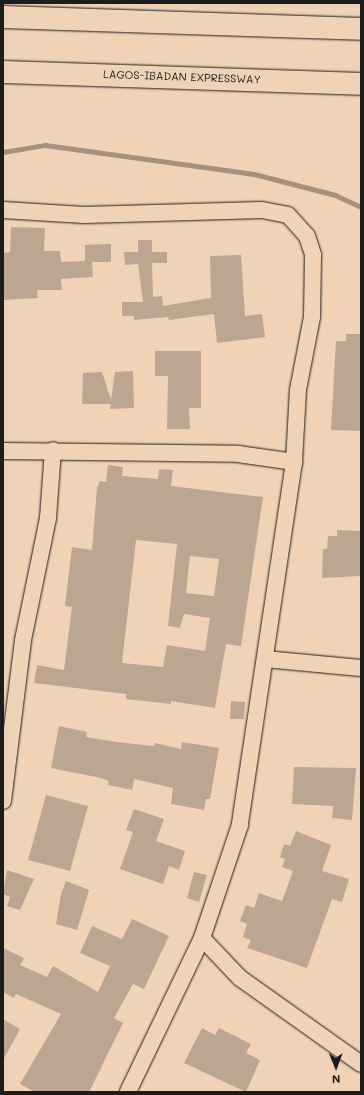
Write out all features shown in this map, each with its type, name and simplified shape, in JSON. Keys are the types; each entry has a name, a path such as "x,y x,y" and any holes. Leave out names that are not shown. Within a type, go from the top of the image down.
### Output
{"highway":[{"path":"3,17 361,29"},
{"name":"LAGOS-IBADAN EXPRESSWAY","path":"3,72 361,84"}],"street":[{"path":"3,210 84,215 262,210 288,215 307,236 314,255 312,317 298,390 294,462 240,825 202,938 128,1092"},
{"path":"3,451 53,450 238,454 294,462"},
{"path":"3,801 23,640 48,518 53,450"},
{"path":"265,659 361,668"},
{"path":"202,938 240,978 361,1064"}],"building":[{"path":"11,227 45,228 44,251 60,251 61,262 85,261 85,245 111,244 111,262 92,262 93,277 61,279 62,290 37,290 38,298 3,300 3,253 10,252"},
{"path":"138,240 152,240 152,252 167,252 167,263 152,263 153,297 162,296 163,306 211,298 210,256 241,255 245,316 262,314 265,337 217,343 214,314 169,320 168,317 134,320 134,316 122,316 122,302 143,302 138,264 125,265 124,252 138,252"},
{"path":"346,334 361,334 361,431 331,430 336,341 346,341"},
{"path":"155,351 201,351 201,408 189,408 190,429 167,429 168,376 155,376"},
{"path":"133,371 134,408 110,409 111,404 82,404 83,373 102,372 111,400 115,372"},
{"path":"108,465 123,467 122,476 158,479 159,469 173,470 171,486 263,497 241,646 226,644 215,708 171,701 171,704 126,699 126,694 34,683 37,665 64,670 72,607 65,606 72,547 92,550 97,488 100,481 106,482","holes":["136,540 177,544 168,626 180,628 184,614 210,618 205,651 167,645 163,667 122,663","190,556 219,559 214,596 186,593"]},
{"path":"337,530 361,531 361,576 322,578 323,549 327,549 328,536 337,536"},
{"path":"231,701 245,702 244,719 230,719"},
{"path":"59,726 87,732 86,737 116,742 154,746 155,743 181,749 182,742 219,748 210,799 206,799 204,810 171,804 173,788 134,779 132,790 108,785 109,781 101,778 51,768"},
{"path":"294,767 356,768 352,820 332,818 333,806 292,804"},
{"path":"46,795 88,806 70,871 28,860"},
{"path":"134,809 164,819 156,841 185,851 179,870 169,866 163,884 120,869 133,832 126,830"},
{"path":"296,831 331,845 322,871 349,879 342,902 332,899 307,968 247,948 251,940 243,937 247,924 240,921 246,905 254,908 259,893 282,901 293,871 282,867 285,859 280,857 284,844 290,846"},
{"path":"7,870 34,879 20,910 7,906 10,897 3,894"},
{"path":"194,872 207,875 199,902 187,898"},
{"path":"66,881 89,890 77,930 56,924 61,894"},
{"path":"132,919 169,936 144,989 133,984 114,1018 123,1023 89,1092 35,1092 20,1084 61,1014 16,994 14,998 3,992 3,948 24,958 20,965 47,977 53,966 98,992 110,966 80,953 92,926 122,939"},
{"path":"3,1019 20,1029 3,1060"},
{"path":"202,1028 215,1035 219,1028 251,1044 246,1053 260,1060 246,1092 184,1063"}],"waterway":[{"path":"3,152 45,145 254,174 335,195 361,207"}]}
